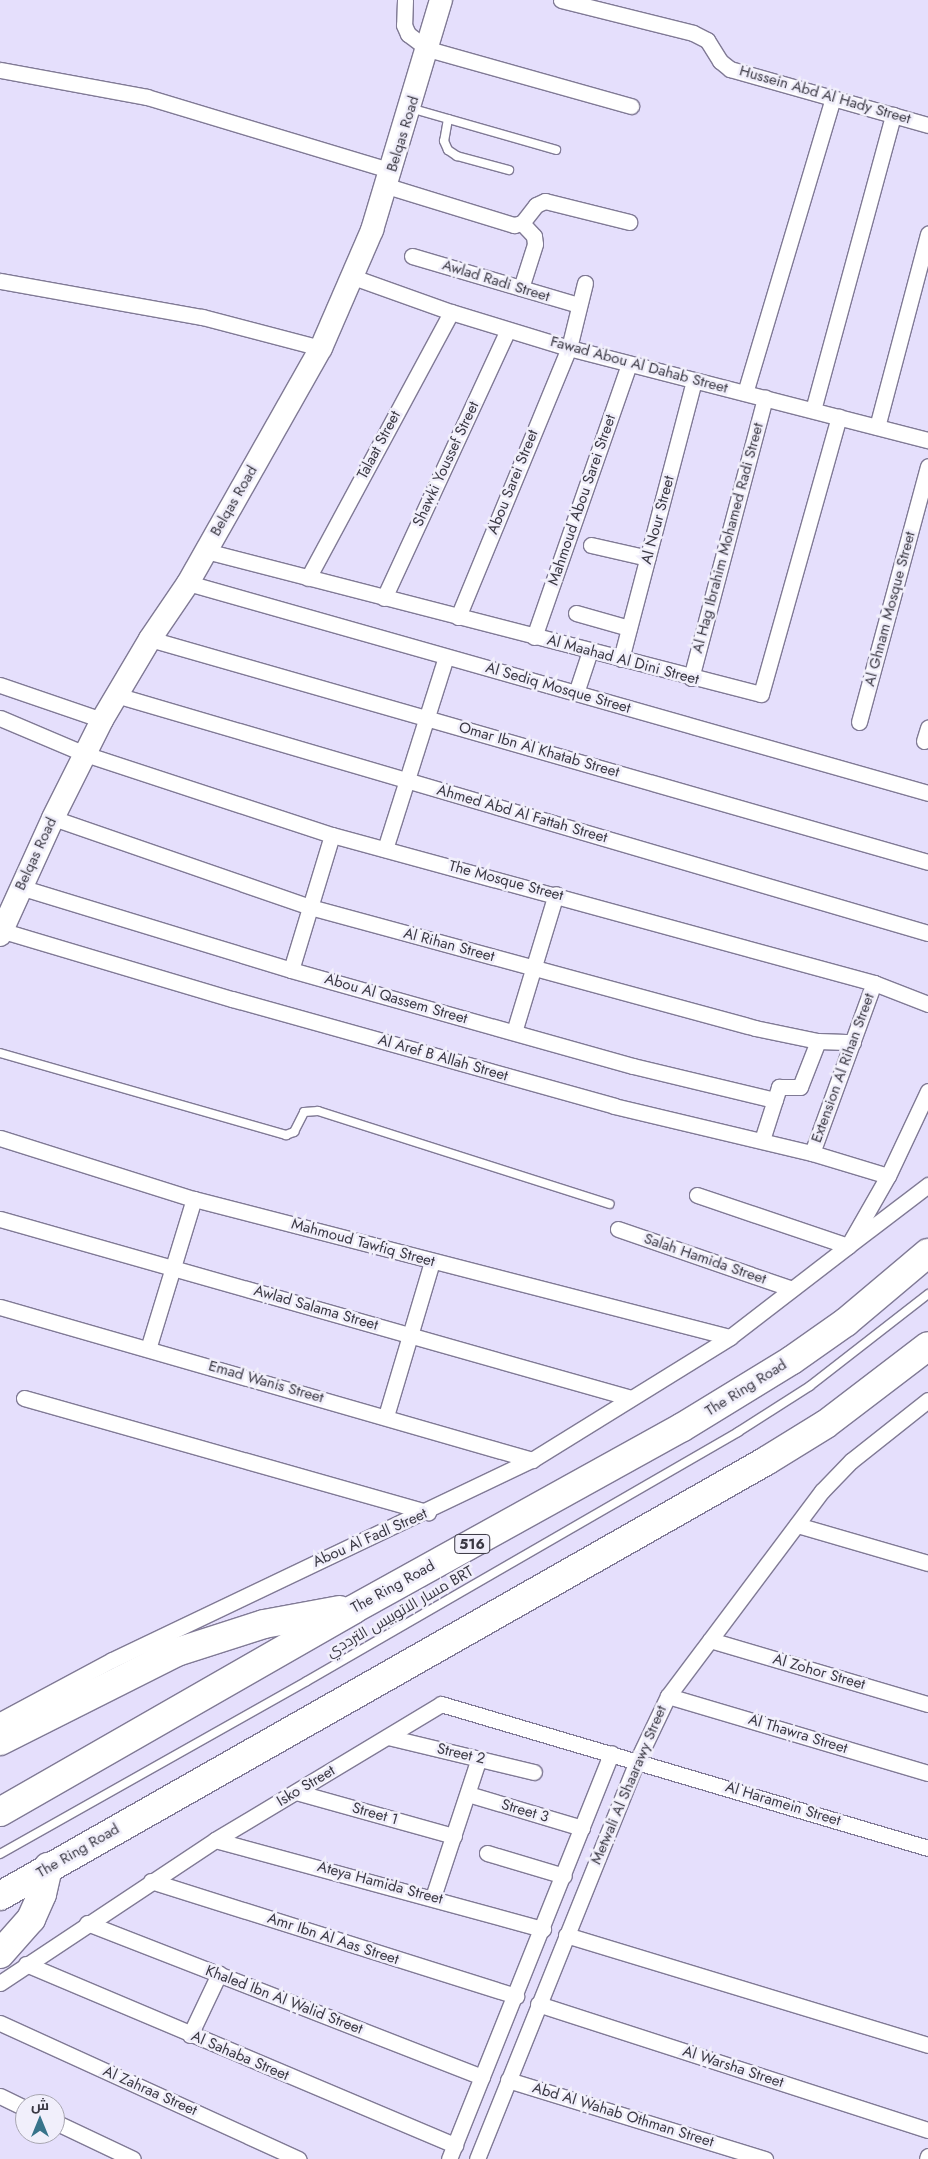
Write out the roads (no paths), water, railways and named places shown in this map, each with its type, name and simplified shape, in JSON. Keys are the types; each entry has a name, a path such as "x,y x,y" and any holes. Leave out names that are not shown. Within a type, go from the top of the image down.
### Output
{"highway":[{"name":"The Ring Road","path":"0,1812 354,1609 681,1428 784,1365 846,1322 928,1253"},
{"name":"The Ring Road","path":"0,1896 48,1867 766,1461 834,1418 928,1346"},
{"path":"0,1741 149,1664 205,1641 271,1622 354,1609"},
{"path":"0,1954 31,1919 42,1894 48,1867"}],"main road":[{"name":"Belqas Road","path":"1,932 20,887 102,720 150,639 188,584 321,348 353,277 389,178 442,0"}],"street":[{"path":"405,0 404,25 408,34 428,49 631,106"},
{"name":"Hussein Abd Al Hady Street","path":"561,0 692,33 707,40 720,61 730,69 928,124"},
{"path":"0,70 147,97 389,178 514,225 522,222 536,205 545,201 629,222"},
{"path":"745,393 833,98"},
{"path":"813,410 893,114"},
{"path":"521,288 535,244 534,236 522,222"},
{"path":"877,427 928,234"},
{"name":"Awlad Radi Street","path":"412,256 579,305"},
{"name":"Fawad Abou Al Dahab Street","path":"353,277 451,312 568,348 928,440"},
{"path":"0,281 202,317 321,348"},
{"name":"Abou Sarei Street","path":"458,617 568,348 585,283"},
{"name":"Talaat Street","path":"308,578 451,312"},
{"name":"Shawki Youssef Street","path":"384,598 508,330"},
{"name":"Mahmoud Abou Sarei Street","path":"534,637 629,364"},
{"name":"Al Nour Street","path":"621,659 694,380"},
{"name":"Al Hag Ibrahim Mohamed Radi Street","path":"691,678 766,398"},
{"name":"Al Maahad Al Dini Street","path":"206,551 691,678 761,694 839,417"},
{"name":"Al Ghnam Mosque Street","path":"859,722 928,466"},
{"path":"591,545 648,558"},
{"name":"Al Sediq Mosque Street","path":"188,584 928,793"},
{"path":"576,613 629,628"},
{"name":"Omar Ibn Al Khatab Street","path":"150,639 928,862"},
{"path":"576,694 590,651"},
{"path":"385,849 446,656"},
{"path":"0,685 102,720"},
{"name":"Ahmed Abd Al Fattah Street","path":"116,695 928,933"},
{"name":"The Mosque Street","path":"0,718 85,754 332,835 556,894 874,983 928,1004"},
{"name":"Al Rihan Street","path":"53,818 310,907 754,1028 818,1041 853,1042"},
{"path":"291,970 332,835"},
{"name":"Abou Al Qassem Street","path":"20,887 291,970 514,1032 775,1100"},
{"path":"514,1032 556,894"},
{"name":"Al Aref B Allah Street","path":"1,932 614,1106 762,1140 888,1176"},
{"name":"Extension Al Rihan Street","path":"812,1153 874,983"},
{"path":"762,1140 781,1086 800,1087 818,1041"},
{"path":"697,1195 848,1246 888,1176 928,1091"},
{"name":"Mahmoud Tawfiq Street","path":"0,1138 194,1198 432,1262 730,1337"},
{"name":"Abou Al Fadl Street","path":"0,1720 120,1656 428,1512 532,1460 730,1337 928,1185"},
{"path":"148,1349 194,1198"},
{"name":"Awlad Salama Street","path":"0,1219 631,1398"},
{"name":"Salah Hamida Street","path":"618,1229 792,1290"},
{"path":"386,1416 432,1262"},
{"name":"Emad Wanis Street","path":"0,1306 386,1416 532,1460"},
{"path":"24,1398 428,1512"},
{"name":"Metwali Al Shaarawy Street","path":"477,2159 637,1761 668,1696 797,1525 851,1461 928,1400"},
{"path":"797,1525 928,1563"},
{"name":"Al Zohor Street","path":"710,1640 928,1704"},
{"name":"Al Thawra Street","path":"668,1696 928,1773"},
{"name":"Isko Street","path":"0,1983 151,1881 441,1704 637,1761"},
{"name":"Street 2","path":"388,1737 534,1772"},
{"name":"Metwali Al Shaarawy Street","path":"452,2152 544,1928 611,1753"},
{"path":"433,1897 479,1758"},
{"name":"Al Haramein Street","path":"637,1761 928,1848"},
{"name":"Street 1","path":"296,1792 454,1836"},
{"name":"Street 3","path":"468,1794 582,1828"},
{"name":"Ateya Hamida Street","path":"216,1840 544,1928"},
{"path":"487,1853 564,1876"},
{"name":"Amr Ibn Al Aas Street","path":"151,1881 516,1996"},
{"name":"Khaled Ibn Al Walid Street","path":"87,1923 482,2076"},
{"path":"566,1935 928,2045"},
{"name":"Al Sahaba Street","path":"26,1964 452,2152"},
{"path":"190,2035 219,1974"},
{"name":"Al Warsha Street","path":"538,2004 928,2130"},
{"name":"Al Zahraa Street","path":"0,2023 299,2159"},
{"name":"Abd Al Wahab Othman Street","path":"508,2080 766,2159"},
{"path":"0,2097 15,2104"},
{"path":"65,2127 133,2159"}],"lane":[{"path":"410,108 556,150"},
{"path":"448,119 444,141 448,150 509,170"},
{"path":"0,1053 286,1135 294,1132 304,1112 318,1111 610,1204"},
{"name":"مسار الاتوبيس الترددي BRT","path":"0,1854 316,1676 738,1432 810,1386 928,1294"}]}
